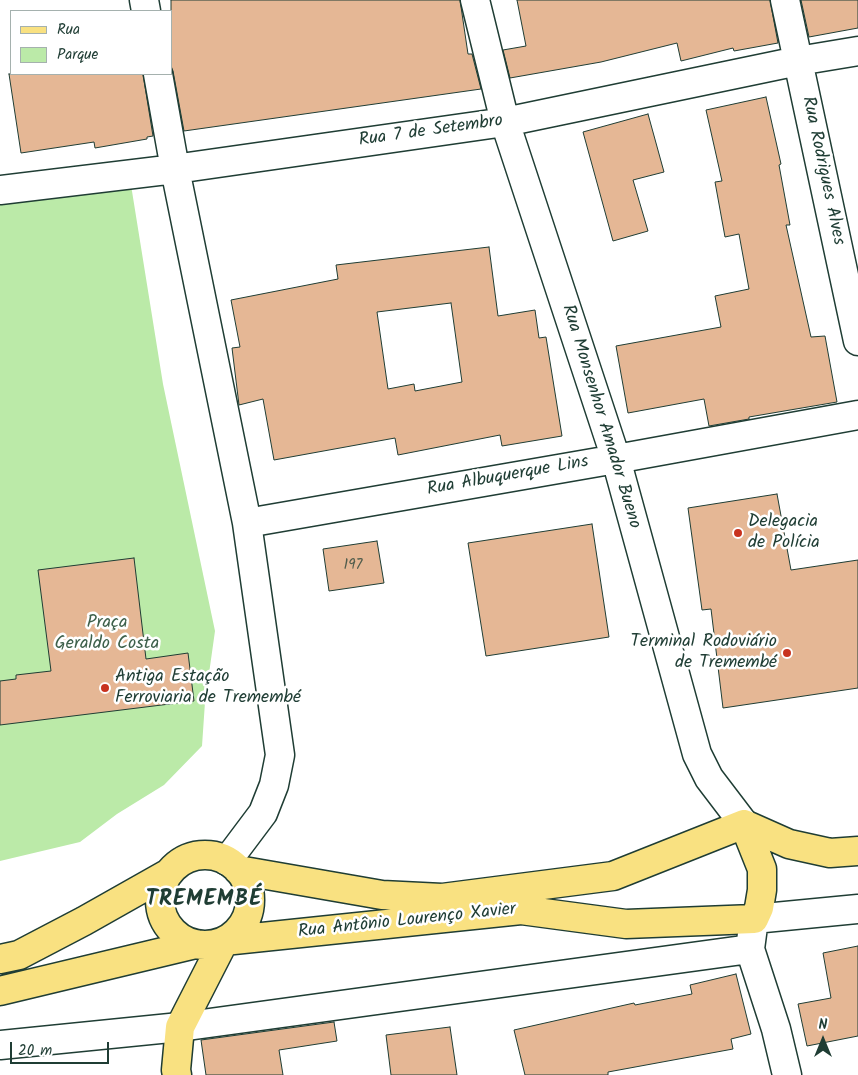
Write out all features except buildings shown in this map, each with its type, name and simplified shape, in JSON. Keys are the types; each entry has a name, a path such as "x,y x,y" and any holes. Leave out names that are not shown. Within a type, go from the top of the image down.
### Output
{"main road":[{"path":"744,824 789,844 830,853 858,851"},
{"path":"744,824 762,869 762,890 754,919"},
{"name":"Rua Antônio Lourenço Xavier","path":"232,866 382,895 411,898 442,898 613,876 744,824"},
{"path":"0,990 196,944 224,941 236,932 244,922 249,908 249,895 246,881 232,866 215,856 202,855 178,863 162,883 160,910 165,922 173,932 184,940 196,944"},
{"path":"0,959 19,955 84,921 169,872"},
{"name":"Rua Antônio Lourenço Xavier","path":"224,941 521,910 626,924 754,919"},
{"path":"176,1075 180,1027 224,941"}],"street":[{"name":"Rua Monsenhor Amador Bueno","path":"475,0 505,122 616,459 697,754 709,778 744,824"},
{"name":"Rua Rodrigues Alves","path":"785,0 858,341"},
{"name":"Rua 7 de Setembro","path":"0,189 175,168 505,122 798,61 858,52"},
{"path":"158,75 175,168 247,523 280,756 274,785 263,813 232,866"},
{"name":"Rua Albuquerque Lins","path":"247,523 858,415"},
{"name":"Rua Antônio Lourenço Xavier","path":"754,919 858,909"},
{"path":"754,919 750,949 776,1029 787,1075"},
{"path":"0,1046 180,1027 750,949"}],"green space":[{"name":"Praça Geraldo Costa","path":"131,185 163,384 215,631 205,702 202,746 164,785 117,814 80,842 0,861 0,201"}],"place":[{"name":"Delegacia de Polícia","path":"738,533"},
{"name":"Terminal Rodoviário de Tremembé","path":"787,653"},
{"name":"Antiga Estação Ferroviaria de Tremembé","path":"105,688"}],"district":[{"name":"TREMEMBÉ","path":"204,901"}]}
